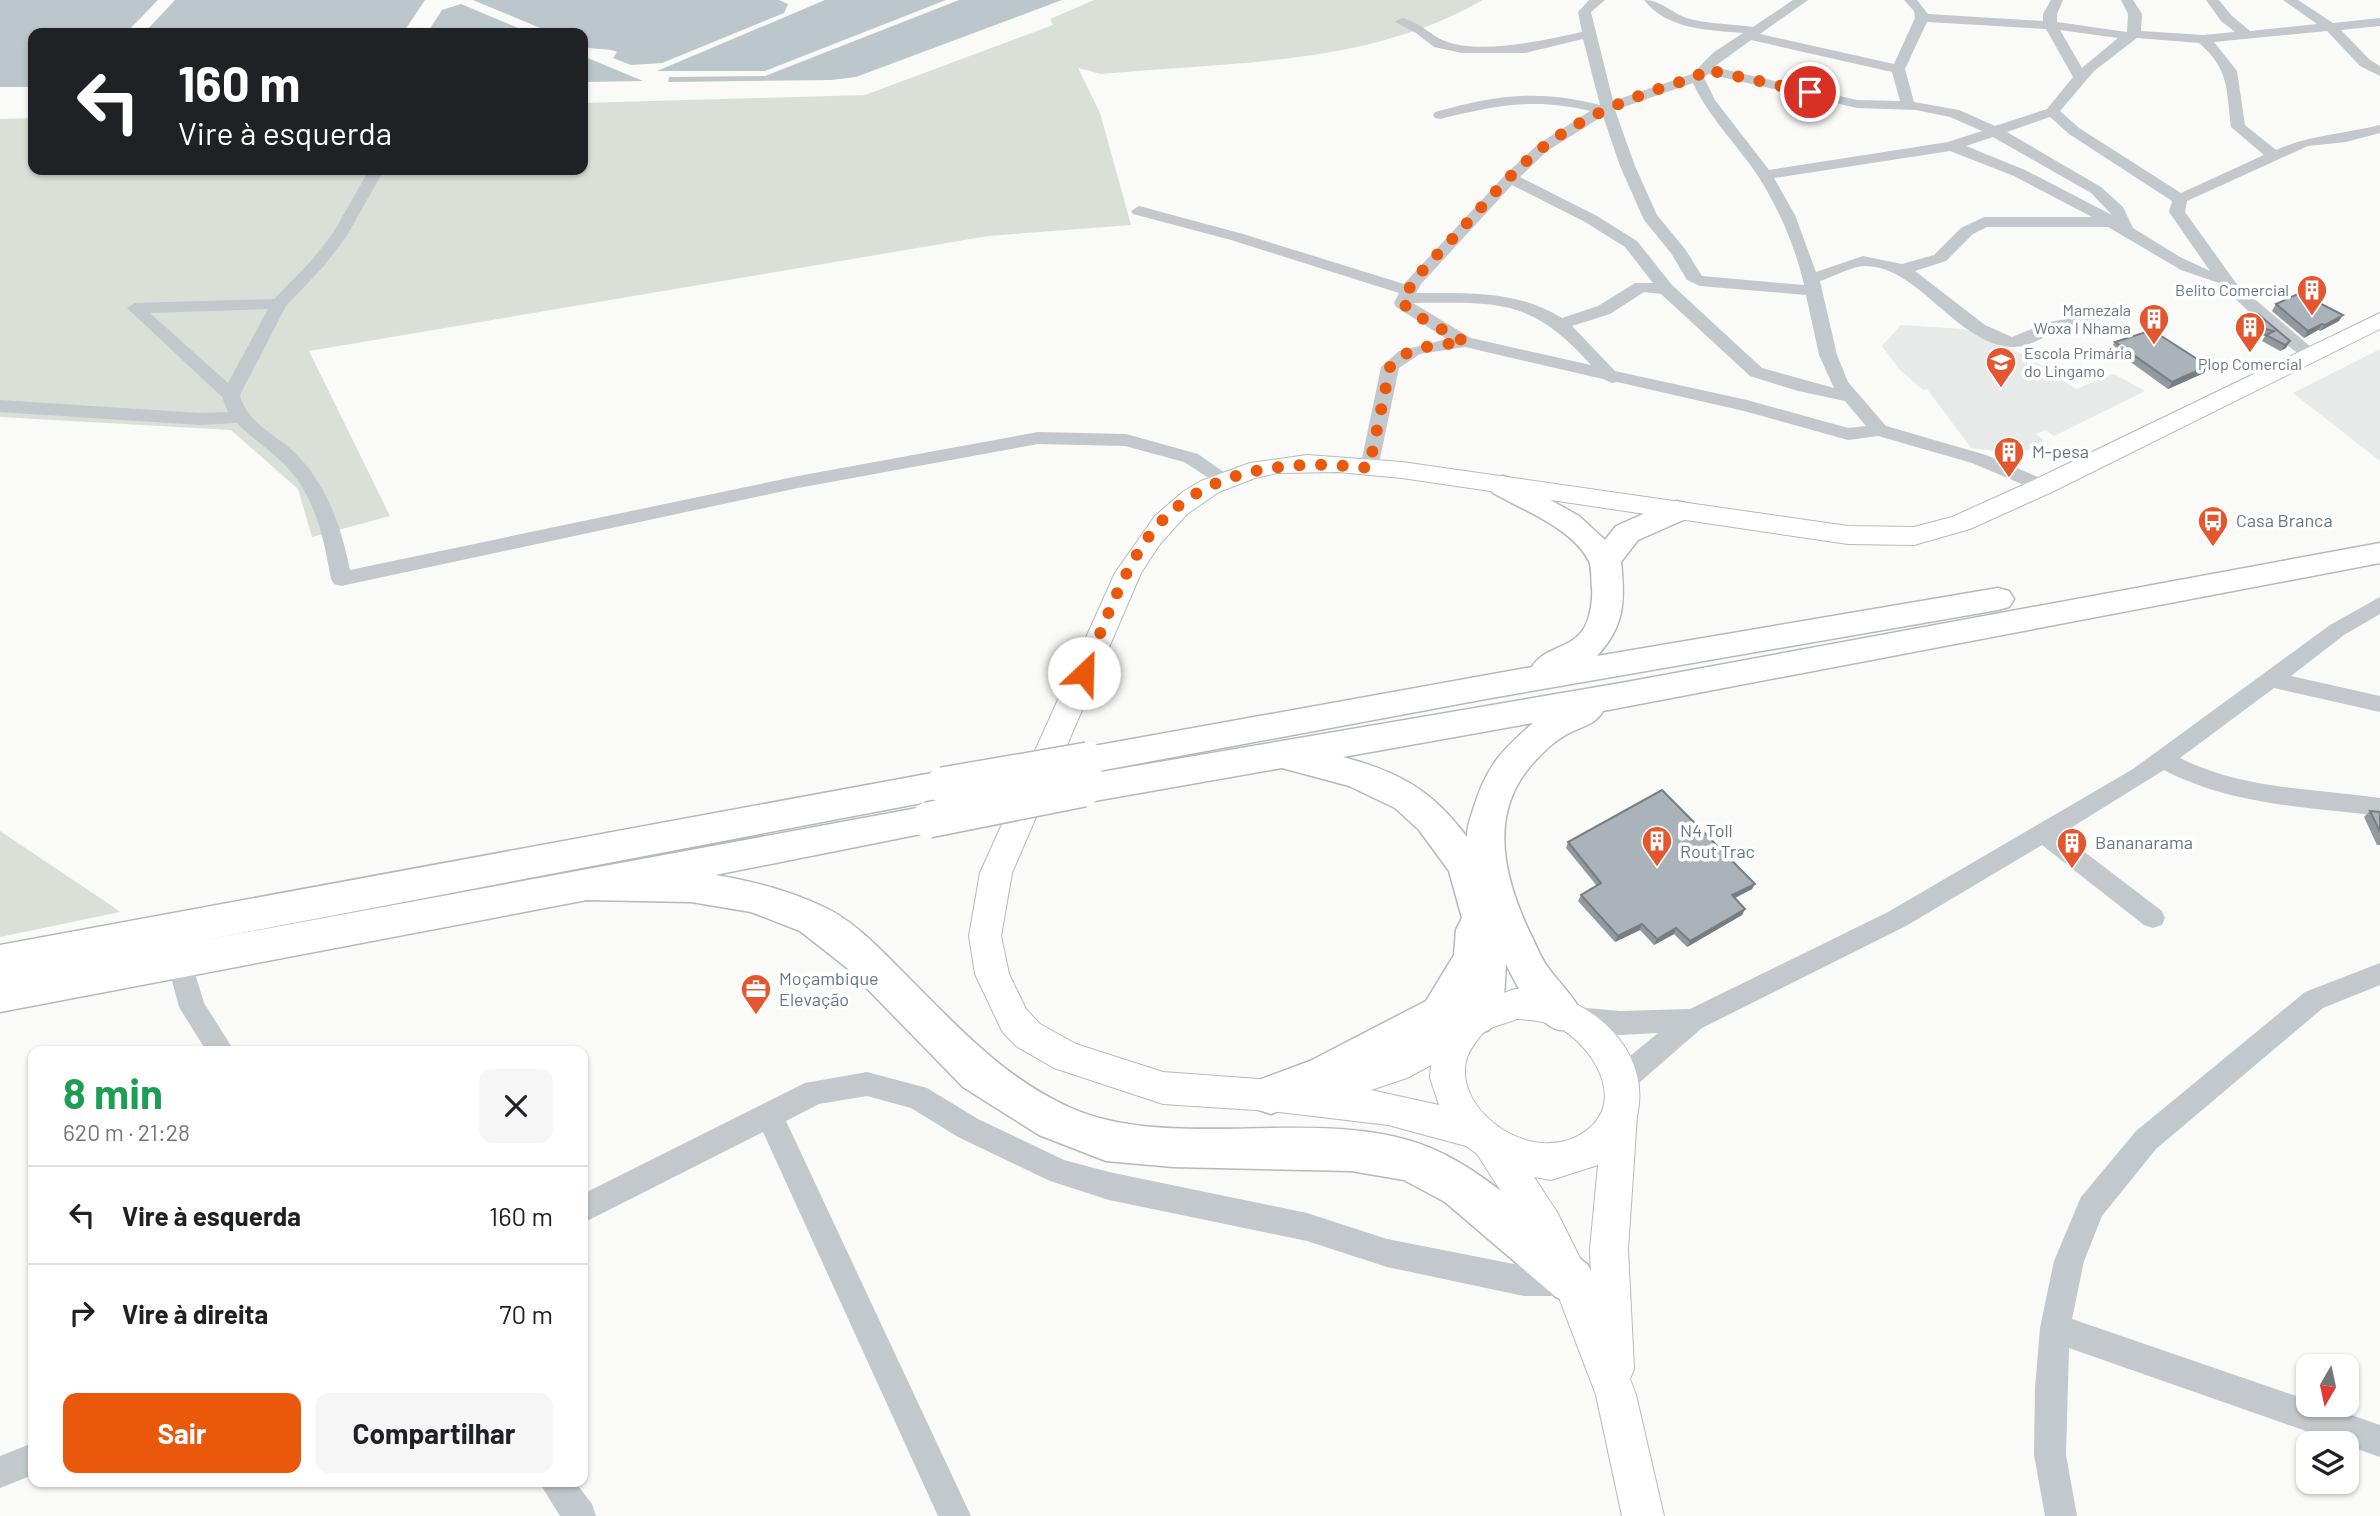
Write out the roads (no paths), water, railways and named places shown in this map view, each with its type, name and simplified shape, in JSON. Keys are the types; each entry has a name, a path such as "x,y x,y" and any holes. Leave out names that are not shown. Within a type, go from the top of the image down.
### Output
{"highway":[{"path":"1491,686 1569,658 1583,650 1599,633 1609,597 1605,561 1586,537 1503,486"},
{"path":"1605,561 1627,533 1677,511"},
{"path":"0,995 928,820 1085,774 1491,686 1921,613 2380,530"},
{"path":"0,962 943,785 1085,774 1278,753 1620,695 2380,553"},
{"path":"1569,1016 1532,977 1505,920 1490,883 1485,857 1485,830 1499,782 1530,744 1551,727 1620,695"},
{"path":"1278,753 1380,782 1409,799 1447,839 1467,868 1477,900 1487,975 1485,997 1467,1025"},
{"path":"589,885 691,887 753,897 814,920 862,956 978,1074 1054,1121 1106,1141 1172,1147 1351,1151 1410,1161 1460,1187 1573,1281"},
{"path":"1270,1095 1325,1074 1440,1013 1473,957 1477,900"}],"main road":[{"path":"1621,1097 1612,1132 1598,1146 1580,1156 1559,1162 1535,1161 1513,1156 1482,1138 1388,1109 1270,1095 1163,1088 1066,1057 1028,1035 1014,1020 992,974 985,936 996,873 1128,573 1152,533 1168,516 1188,499 1251,470 1314,464 1369,468 1848,535 1914,536 1961,523 2043,486 2380,320"},
{"path":"1270,1095 1366,1076 1395,1067 1494,1008 1516,1004 1539,1006 1569,1016 1595,1035 1611,1054 1621,1097 1609,1249 1616,1395"},
{"path":"1467,1025 1450,1049 1446,1070 1449,1091 1459,1112 1482,1138 1544,1225 1573,1281 1616,1395 1643,1516"}],"street":[{"path":"1599,0 1589,5 1584,12 1606,109 1618,145 1649,216 1678,251 1693,278 1700,281 1812,285 1863,261 1903,269 1940,258 1967,231 1983,222 2111,222"},
{"path":"1650,0 1668,17 1680,22 1752,33 1898,69"},
{"path":"1802,0 1752,33 1700,73 1606,109 1542,148 1510,178 1414,282 1402,303 1418,316 1465,342 1612,378 1747,406 1849,434 1879,430 1979,459 2043,486"},
{"path":"1908,106 1898,69 1922,18 1920,10 1910,0"},
{"path":"2057,0 2050,14 2050,24 2081,78"},
{"path":"1765,174 1951,146 2052,112 2063,95 2118,43 2132,35 2136,14 2127,0"},
{"path":"2211,0 2226,18 2247,35"},
{"path":"2289,0 2331,27 2365,63 2380,72"},
{"path":"1922,18 2050,24 2132,35 2203,39 2380,22"},
{"path":"1402,22 1421,30 1438,44 1471,50 1525,49 1589,34"},
{"path":"2203,39 2228,64 2238,127 2273,155"},
{"path":"1700,73 1857,104 1908,106 1954,113 1996,132 2096,190 2116,210 2126,230"},
{"path":"1700,73 1708,101 1765,174 1787,215 1812,285 1828,355 1849,396 1879,430"},
{"path":"1440,115 1490,100 1514,97 1569,100 1606,109"},
{"path":"2052,112 2074,131 2180,199"},
{"path":"2180,199 2305,142 2346,138 2380,129"},
{"path":"1951,146 2009,168 2126,230 2197,273 2224,279"},
{"path":"373,175 340,234 317,264 279,304 231,396 231,403 240,417 290,459 314,492 330,522 341,579 798,482 1038,438 1126,440 1191,458 1225,480"},
{"path":"1510,178 1611,230 1631,244 1666,289 1756,372 1804,387 1849,396"},
{"path":"2180,199 2177,212 2224,279 2276,328 2311,354"},
{"path":"1139,211 1237,237 1406,295 1485,298 1534,310 1559,324 1612,378"},
{"path":"1903,269 1936,298 1979,329 2009,342 2020,342 2055,326 2087,320"},
{"path":"1559,324 1604,310 1640,287 1666,289"},
{"path":"231,396 135,308 279,304"},
{"path":"1369,468 1390,367 1395,360 1416,349 1465,342"},
{"path":"0,406 200,419 240,417"},
{"path":"1621,1097 1693,1020 1897,919 2045,834 2162,759 2337,630 2380,604"},
{"path":"2271,679 2380,704"},
{"path":"2162,759 2197,777 2235,788 2380,807"},
{"path":"2045,834 2153,918"},
{"path":"180,962 192,1007 218,1046"},
{"path":"2061,1516 2050,1455 2050,1388 2055,1328 2068,1261 2091,1207 2146,1139 2314,1000 2380,974"},
{"path":"1569,1016 1620,1023 1693,1020"},
{"path":"588,1206 815,1092 867,1084 917,1097 968,1128 1060,1172 1109,1186 1307,1227 1387,1253 1524,1281 1573,1281 1609,1249"},
{"path":"769,1115 955,1516"},
{"path":"2055,1328 2380,1441"},
{"path":"0,1472 28,1462"},
{"path":"559,1487 580,1516"}],"place":[{"name":"Belito Comercial","path":"2312,317"},
{"name":"Mamezala Woxa I Nhama","path":"2154,346"},
{"name":"Plop Comercial","path":"2250,354"},
{"name":"Escola Primária do Lingamo","path":"2001,389"},
{"name":"M-pesa","path":"2009,479"},
{"name":"Casa Branca","path":"2213,548"},
{"name":"N4 Toll Rout Trac","path":"1657,868"},
{"name":"Bananarama","path":"2072,870"},
{"name":"Moçambique Elevação","path":"756,1016"}]}
